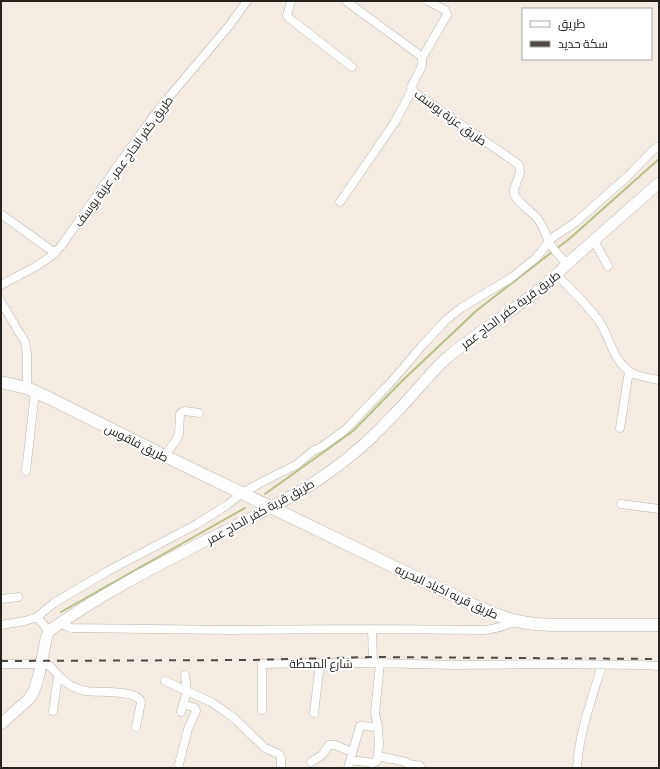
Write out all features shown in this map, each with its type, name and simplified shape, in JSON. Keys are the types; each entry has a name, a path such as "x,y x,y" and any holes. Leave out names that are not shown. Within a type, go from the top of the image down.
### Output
{"main road":[{"name":"طريق فاقوس","path":"1,382 31,390 64,405 271,507"},
{"name":"طريق قريه اكياد البحريه","path":"271,507 471,604 500,616 534,624 659,625"}],"street":[{"name":"طريق كفر الحاج عمر, عزبة يوسف","path":"1,285 35,267 55,253 158,110 229,26 247,1"},
{"path":"291,1 287,15 289,18 352,67"},
{"path":"346,1 422,58"},
{"name":"طريق عزبة يوسف","path":"428,1 445,10 447,15 422,58 422,66 412,85 412,90 518,164 520,171 514,188 515,198 538,219 550,243"},
{"path":"340,202 395,122 412,90"},
{"name":"طريق قرية كفر الحاج عمر","path":"1,625 25,621 37,617 54,603 114,568 197,524 227,505 242,493 296,465 345,430 392,381 446,320 461,308 511,278 536,258 550,243 552,238 576,222 659,146"},
{"name":"طريق قرية كفر الحاج عمر","path":"49,631 112,591 179,554 271,507 322,476 353,453 383,427 447,358 525,302 557,275 565,262 594,241 659,183"},
{"path":"1,214 55,253"},
{"path":"594,241 608,266"},
{"path":"550,243 565,262"},
{"path":"557,275 593,314 602,326 613,351 629,371 639,376 659,380"},
{"path":"1,302 25,342 27,353 31,390 26,471"},
{"path":"620,428 629,371"},
{"path":"165,456 178,438 180,414 185,411 199,413"},
{"path":"621,504 659,509"},
{"path":"1,600 18,597"},
{"path":"1,724 28,699 34,692 37,684 49,631 37,617"},
{"path":"61,623 72,628 230,630 484,630 506,626 516,620"},
{"path":"349,765 353,760 376,763 378,756 378,727 375,713 376,663 372,629"},
{"path":"314,713 320,663"},
{"name":"شارع المحطة","path":"262,710 262,664 376,663 659,666"},
{"path":"1,664 48,664 64,681 84,691 119,692 139,698 141,699 141,702 136,727"},
{"path":"577,768 583,728 602,665"},
{"path":"53,711 58,675"},
{"path":"179,764 188,729 196,711 195,708 182,708 187,691 185,675"},
{"path":"165,681 211,702 227,713 266,748 279,754 281,758 281,768"},
{"path":"349,765 360,726 378,727"},
{"path":"311,762 322,755 329,745 335,745 352,752"},
{"path":"378,756 406,762 410,766 420,766 421,768"}],"waterway":[{"path":"556,249 659,159"},
{"path":"265,494 353,431 402,381 476,311 552,252"},
{"path":"61,612 245,508"}],"railway":[{"path":"1,661 251,660 373,657 659,659"}]}
